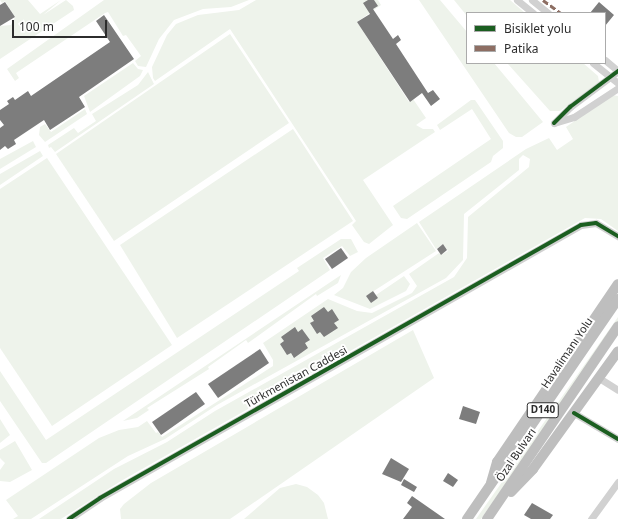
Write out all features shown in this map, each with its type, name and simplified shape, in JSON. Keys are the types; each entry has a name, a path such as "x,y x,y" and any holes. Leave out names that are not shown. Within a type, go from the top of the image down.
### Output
{"highway":[{"path":"490,485 496,462 618,284"},
{"name":"Havalimanı Yolu","path":"467,519 618,299"},
{"name":"Özal Bulvarı","path":"490,515 618,326"},
{"path":"490,515 530,472 618,351"}],"street":[{"path":"517,0 532,12"},
{"path":"532,0 547,12"},
{"path":"606,61 618,71 570,107 554,123 574,117 618,88"},
{"path":"594,64 618,83"},
{"name":"Türkmenistan Caddesi","path":"69,519 100,498 581,225 592,222 618,236"},
{"path":"599,378 618,390"},
{"path":"574,413 618,439"},
{"path":"592,519 618,483"}],"shaded area":[{"path":"0,0 28,0 40,14 61,0 43,15 66,0 73,6 74,10 0,59 0,26 11,25 15,17 5,1 2,3"},
{"path":"104,0 249,0 231,7 203,9 174,20 159,39 146,67 138,66 135,61 141,56 126,35 123,36 108,12 105,13 16,73 19,78 15,81 7,69"},
{"path":"256,0 378,0 381,5 357,22 409,102 413,99 426,118 416,125 423,129 433,129 435,132 363,180 393,225 369,244 364,242 352,225 356,221 230,29 155,81 153,78 152,67 167,35 176,24 198,15 239,10"},
{"path":"419,0 440,0 466,31 466,64 495,64 543,122 522,137 516,137 509,133"},
{"path":"454,0 510,0 524,12 466,12 466,15"},
{"path":"230,34 289,123 114,241 56,154"},
{"path":"133,63 138,69 143,70 140,76 90,112 84,96"},
{"path":"508,64 584,64 598,76 599,82 560,111 550,111"},
{"path":"148,72 154,84 55,152 51,147 49,148 48,145 74,128 78,133 96,121 92,114 138,85"},
{"path":"612,95 618,96 618,231 601,219 585,218 121,481 61,519 39,519 114,469 167,442 215,411 454,277 467,258 468,217 529,167 530,159 523,155 519,159 519,170 464,214 463,260 446,278 217,405 165,439 128,456 31,519 13,519 18,516 6,500 99,438 119,430 138,427 147,421 156,433 158,432 162,437 273,366 273,360 263,343 328,299 357,311 372,313 412,293 417,286 409,274 439,253 441,255 448,251 443,244 436,249 419,222 526,149 549,138 557,150 573,139 566,127"},
{"path":"471,100 475,100 503,141 503,148 493,156 491,162 407,219 401,218 393,206 491,139 472,109 440,130 437,125"},
{"path":"85,109 87,114 45,142 39,135 40,127 45,124 51,132"},
{"path":"293,129 353,221 177,338 120,245"},
{"path":"33,141 36,147 0,169 0,159"},
{"path":"40,151 43,156 0,185 0,174"},
{"path":"47,158 172,345 52,426 0,348 0,189"},
{"path":"417,223 436,251 366,296 371,302 378,298 376,295 404,276 410,284 406,291 370,309 334,295 343,288 351,272 366,258"},
{"path":"341,239 351,239 358,252 350,256 342,246 323,258 330,270 46,463 42,463 0,401 0,371 46,440 299,271 297,268"},
{"path":"341,275 338,283 317,296 316,294 248,343 246,340 208,367 209,369 147,408 149,410 137,418 123,421"},
{"path":"618,317 618,322 612,331 481,519 476,519"},
{"path":"413,330 434,378 230,519 121,519 120,509 124,504 151,483"},
{"path":"0,419 10,435 0,443"},
{"path":"15,441 32,470 10,482 0,481 0,470 5,463 0,458 0,450"},
{"path":"296,484 307,487 318,495 324,503 328,519 244,519 280,488"}],"building":[{"path":"368,0 374,0 378,6 373,9 393,39 398,35 401,40 396,44 428,93 433,90 440,99 431,106 422,93 410,102 357,22 370,14 363,3"},
{"path":"5,2 15,17 0,26 0,5"},
{"path":"599,2 614,15 606,25 606,12 591,12"},
{"path":"104,15 134,59 79,97 85,107 50,130 44,120 14,140 16,144 8,149 5,146 0,150 0,128 4,125 0,120 0,110 9,104 7,101 13,97 15,100 28,91 31,96 110,42 96,21"},
{"path":"443,244 447,250 441,255 437,249"},
{"path":"341,248 348,258 332,269 325,259"},
{"path":"373,291 378,298 371,303 366,296"},
{"path":"324,307 328,312 332,309 339,320 334,323 338,328 324,337 320,332 317,334 310,323 314,321 311,316"},
{"path":"295,327 298,332 302,329 310,340 305,343 308,348 294,358 291,353 287,355 280,344 284,341 281,337"},
{"path":"260,349 269,363 218,398 208,384"},
{"path":"196,392 205,404 161,435 152,422"},
{"path":"463,406 480,412 476,424 459,419"},
{"path":"391,458 409,469 401,482 382,474"},
{"path":"448,473 458,480 453,487 443,481"},
{"path":"404,479 417,487 414,492 401,485"},
{"path":"412,496 445,519 403,519 412,507 407,503"},
{"path":"532,503 553,515 550,519 531,519 524,515"}],"marked path":[{"path":"543,0 560,12"}],"cycle path":[{"path":"554,123 570,107 618,71"},
{"path":"69,519 100,498 581,225 596,223 618,236"},
{"path":"574,413 618,439"}]}
